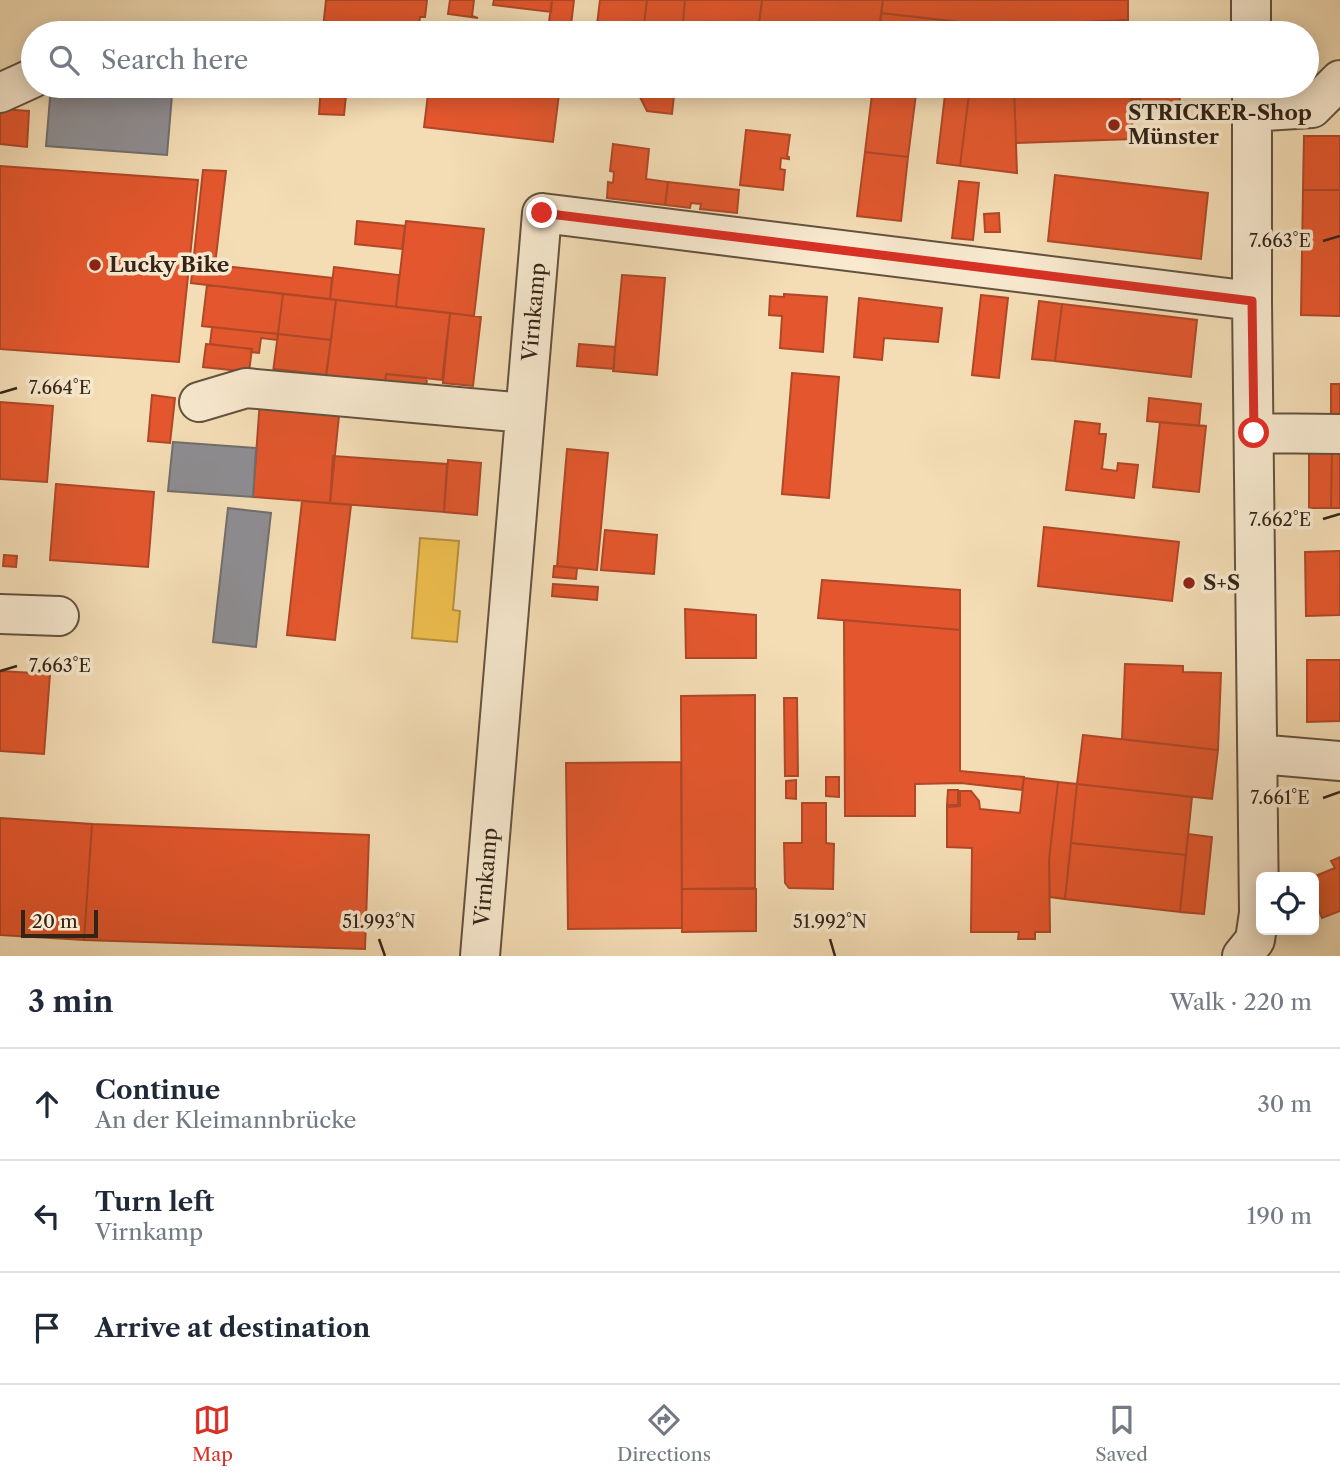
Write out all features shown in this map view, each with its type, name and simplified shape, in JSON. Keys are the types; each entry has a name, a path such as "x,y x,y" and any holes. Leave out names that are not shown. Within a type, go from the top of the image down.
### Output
{"street":[{"path":"1251,0 1251,21"},
{"path":"1242,956 1255,940 1259,914 1252,99 1311,108 1340,80"},
{"path":"0,93 21,83"},
{"name":"Virnkamp","path":"480,956 542,213 1252,301"},
{"path":"199,402 246,388 525,413"},
{"path":"1254,433 1340,434"},
{"path":"0,614 59,616"},
{"path":"1258,754 1340,761"}],"building: Homes":[{"path":"420,538 459,541 453,610 460,611 457,642 412,638"}],"building: Shops":[{"path":"326,0 427,0 425,17 420,17 420,21 324,21"},
{"path":"450,0 474,0 472,16 478,18 448,14"},
{"path":"494,0 552,0 551,12 493,5"},
{"path":"552,0 574,0 571,21 549,21"},
{"path":"600,0 647,0 644,21 597,21"},
{"path":"647,0 685,0 683,21 644,21"},
{"path":"685,0 762,0 759,21 683,21"},
{"path":"762,0 883,0 880,21 759,21"},
{"path":"883,0 1128,0 1128,20 951,21 881,13"},
{"path":"881,13 951,21 880,21"},
{"path":"320,98 346,98 344,115 319,114"},
{"path":"428,98 558,98 553,142 424,127"},
{"path":"640,98 674,98 672,114 647,111"},
{"path":"872,98 915,98 908,157 865,152"},
{"path":"945,98 968,98 960,166 937,163"},
{"path":"968,98 1014,98 1017,173 960,166"},
{"path":"1014,98 1131,98 1133,139 1016,143"},
{"path":"1132,98 1180,98 1180,104 1140,105 1140,99"},
{"path":"0,109 29,111 27,147 0,144"},
{"path":"746,130 790,135 787,156 789,159 781,158 780,169 785,170 783,190 740,185"},
{"path":"1304,136 1340,136 1340,190 1303,190"},
{"path":"613,144 649,149 646,179 668,182 665,205 607,198 608,182 613,183 614,172 610,171"},
{"path":"865,152 908,157 901,221 857,216"},
{"name":"Lucky Bike","path":"0,166 198,180 179,362 0,349"},
{"path":"203,170 226,171 215,265 332,278 330,299 191,283"},
{"path":"1055,175 1208,193 1201,259 1048,241"},
{"path":"959,181 979,183 973,240 952,238"},
{"path":"668,182 739,190 737,213 700,209 701,204 691,203 690,208 665,205"},
{"path":"1303,190 1340,190 1340,316 1301,315"},
{"path":"999,213 1000,232 985,232 984,214"},
{"path":"357,221 405,226 402,249 355,244"},
{"path":"406,221 484,229 474,316 396,307"},
{"path":"334,267 399,275 396,307 330,299"},
{"path":"622,275 665,278 657,375 613,371"},
{"path":"207,285 283,294 278,334 202,326"},
{"path":"283,294 336,300 331,340 278,334"},
{"path":"784,294 827,297 823,352 780,348 782,316 769,315 770,296 784,297"},
{"path":"981,295 1008,298 999,378 972,375"},
{"path":"859,298 942,308 938,342 884,338 882,360 854,357"},
{"path":"336,300 450,313 442,380 386,374 385,384 326,378"},
{"path":"1039,301 1062,304 1055,361 1032,359"},
{"path":"1062,304 1197,320 1191,377 1055,361"},
{"path":"450,313 481,317 473,386 443,383"},
{"path":"212,327 278,334 277,340 261,338 259,353 251,352 252,349 210,344"},
{"path":"278,334 331,340 326,375 275,369 273,372"},
{"path":"206,344 252,349 249,372 203,367"},
{"path":"579,344 615,347 614,369 577,366"},
{"path":"792,373 839,377 829,498 782,494"},
{"path":"386,374 427,378 426,389 385,384"},
{"path":"1331,384 1340,384 1340,426 1331,426"},
{"path":"152,395 175,398 170,443 148,441"},
{"path":"1149,398 1201,404 1199,426 1147,421"},
{"path":"260,400 340,406 330,503 253,497"},
{"path":"0,402 53,406 47,482 0,479"},
{"path":"1075,421 1100,424 1099,434 1106,434 1102,469 1117,471 1118,463 1138,465 1134,498 1066,490"},
{"path":"1160,422 1206,426 1199,492 1153,487"},
{"path":"1309,448 1332,449 1331,508 1309,508"},
{"path":"567,449 608,453 597,570 557,566"},
{"path":"1332,449 1340,449 1340,508 1331,508"},
{"path":"333,456 447,464 444,512 330,503"},
{"path":"448,460 481,463 477,515 444,512"},
{"path":"56,484 154,492 148,567 50,560"},
{"path":"302,501 351,505 335,640 287,635"},
{"path":"1044,527 1179,542 1172,601 1038,586"},
{"path":"605,530 657,535 654,574 601,570"},
{"path":"1340,551 1340,615 1306,616 1305,552"},
{"path":"4,555 17,556 16,567 3,566"},
{"path":"554,566 577,568 576,579 553,577"},
{"path":"822,580 960,590 960,630 818,618"},
{"path":"553,584 598,587 597,600 552,596"},
{"path":"685,609 756,615 756,658 686,658"},
{"path":"844,620 960,630 960,771 1024,777 1022,790 961,783 915,784 915,816 845,816"},
{"path":"1307,660 1340,660 1340,721 1307,722"},
{"path":"1125,664 1183,666 1183,672 1221,673 1218,750 1122,739"},
{"path":"0,671 50,674 44,754 0,751"},
{"path":"755,695 755,888 682,889 681,696"},
{"path":"784,698 797,698 798,776 785,776"},
{"path":"1083,735 1218,750 1212,799 1077,784"},
{"path":"681,762 682,928 568,929 566,763"},
{"path":"826,777 839,777 839,797 826,796"},
{"path":"1024,778 1058,782 1049,860 1050,932 1035,932 1035,939 1018,939 1019,932 971,932 972,848 947,847 947,807 960,806 960,791 971,791 979,801 980,809 1020,813"},
{"path":"796,780 796,799 786,798 786,781"},
{"path":"1058,782 1077,784 1065,899 1050,897 1049,860"},
{"path":"1077,784 1192,797 1186,855 1071,843"},
{"path":"948,790 958,790 958,805 947,805"},
{"path":"802,803 826,803 826,843 834,844 833,889 789,888 785,883 784,843 802,843"},
{"path":"0,818 92,824 84,940 0,935"},
{"path":"92,824 369,835 365,949 84,940"},
{"path":"1188,834 1212,837 1204,914 1180,912"},
{"path":"1071,843 1186,855 1180,912 1065,899"},
{"path":"1340,857 1340,911 1322,918 1319,911 1319,875 1335,868 1331,861"},
{"path":"682,889 756,889 756,931 682,932"}],"building: Industry":[{"path":"50,98 172,98 167,155 46,146"},
{"path":"173,442 256,448 253,497 168,491"},
{"path":"228,508 271,513 256,647 213,642"}],"place":[{"name":"STRICKER-Shop Münster","path":"1114,125"},
{"name":"Lucky Bike","path":"95,265"},
{"name":"S+S","path":"1189,583"}],"route":[{"path":"542,213 1252,301 1254,433"}]}
